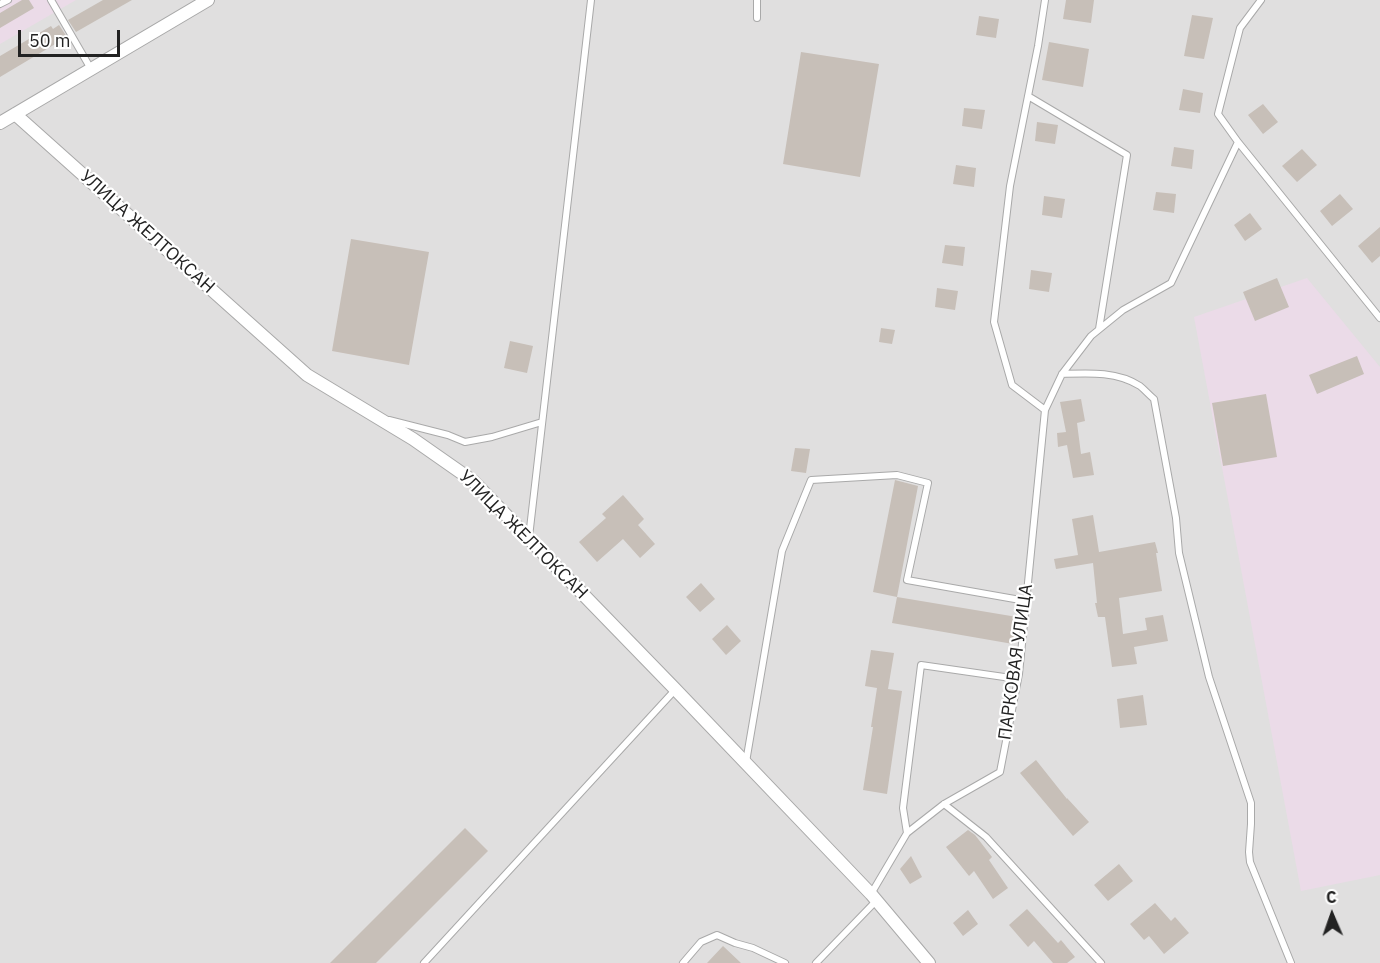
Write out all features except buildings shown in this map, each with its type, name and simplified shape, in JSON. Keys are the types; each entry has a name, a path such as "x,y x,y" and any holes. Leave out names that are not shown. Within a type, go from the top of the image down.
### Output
{"street":[{"path":"0,123 208,0"},
{"name":"УЛИЦА ЖЕЛТОКСАН","path":"15,114 307,375 413,439 473,481 874,897 929,963"}],"lane":[{"path":"0,4 8,0"},
{"path":"51,0 92,70"},
{"path":"529,538 591,0"},
{"path":"757,0 757,18"},
{"path":"1045,0 1010,186 994,322 1012,385 1045,410"},
{"path":"1261,0 1240,28 1218,114 1380,318"},
{"path":"1028,96 1127,155 1099,329"},
{"name":"ПАРКОВАЯ УЛИЦА","path":"816,963 874,897 907,832 944,804 1000,772 1018,679 1045,410 1062,374 1091,336 1123,310 1171,283 1238,142"},
{"path":"1062,374 1096,373 1120,377 1140,386 1154,399 1176,518 1179,554 1203,655 1251,803 1250,862 1291,963"},
{"path":"377,417 448,435 465,442 492,437 542,422"},
{"path":"746,763 782,551 810,480 897,475 928,483 907,580 1026,601"},
{"path":"907,832 903,808 921,665 1018,679"},
{"path":"424,963 675,689"},
{"path":"944,804 986,837 1101,963"},
{"path":"683,963 701,942 717,935 786,963"}],"shaded area":[{"path":"0,0 1380,0 1380,963 0,963"},
{"path":"0,0 76,0 0,44"},
{"path":"1307,278 1380,367 1380,875 1301,891 1194,317"}]}
